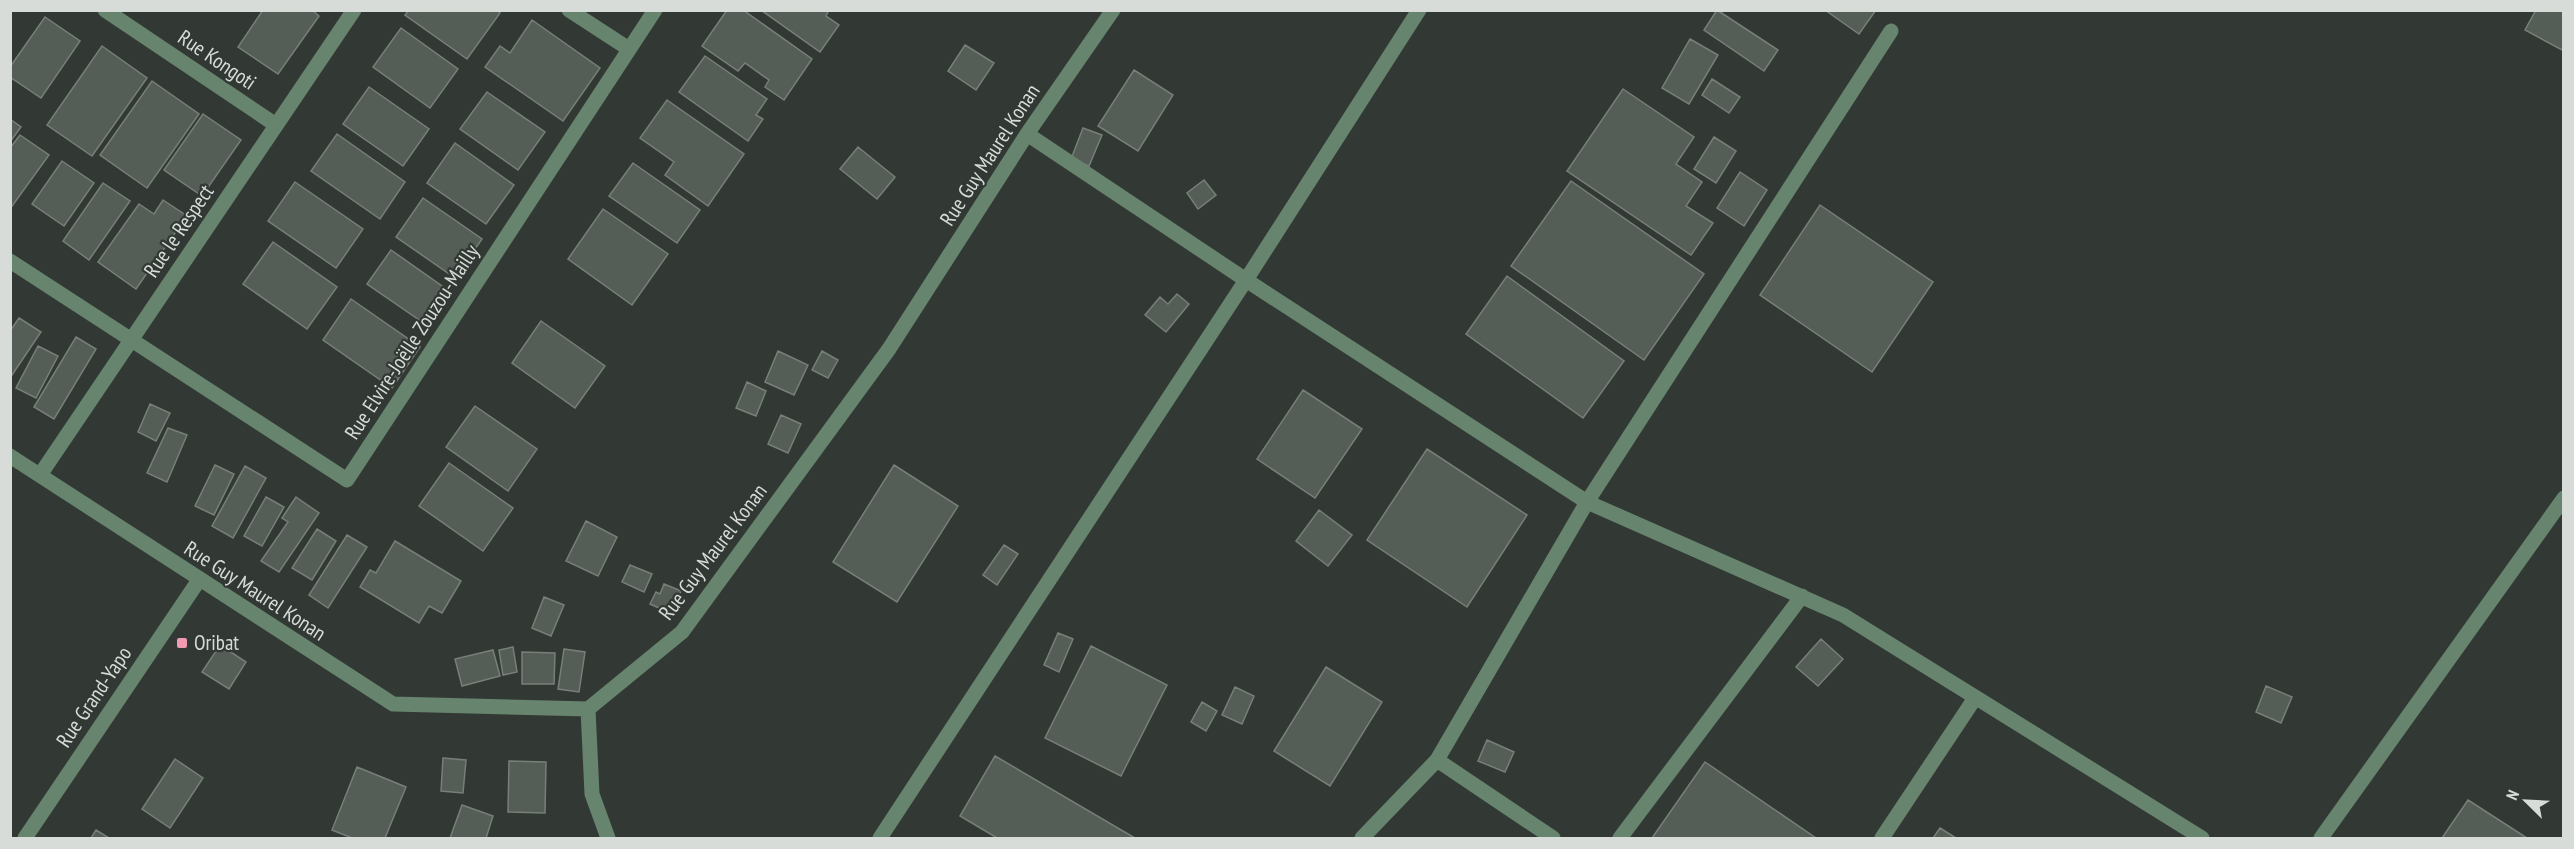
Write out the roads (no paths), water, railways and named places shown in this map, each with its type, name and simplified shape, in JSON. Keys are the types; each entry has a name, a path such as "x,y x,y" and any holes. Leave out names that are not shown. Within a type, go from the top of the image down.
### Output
{"street":[{"name":"Rue Kongoti","path":"105,10 276,125"},
{"name":"Rue le Respect","path":"40,476 354,10"},
{"path":"569,10 628,49"},
{"name":"Rue Elvire-Joëlle Zouzou-Mailly","path":"130,340 347,480 655,10"},
{"name":"Rue Guy Maurel Konan","path":"10,456 393,704 588,709 682,632 889,349 1027,134 1113,10"},
{"path":"880,838 1246,280 1419,10"},
{"path":"1362,838 1437,760 1587,502 1891,31"},
{"path":"1027,134 1587,502 1843,615 2202,838"},
{"path":"10,261 130,340"},
{"path":"2321,838 2564,498"},
{"name":"Rue Grand-Yapo","path":"25,838 199,580"},
{"path":"1620,838 1802,596"},
{"path":"1882,838 1975,698"},
{"path":"588,709 592,794 608,838"},
{"path":"1437,760 1553,838"}],"place":[{"name":"Oribat","path":"182,643"}]}
